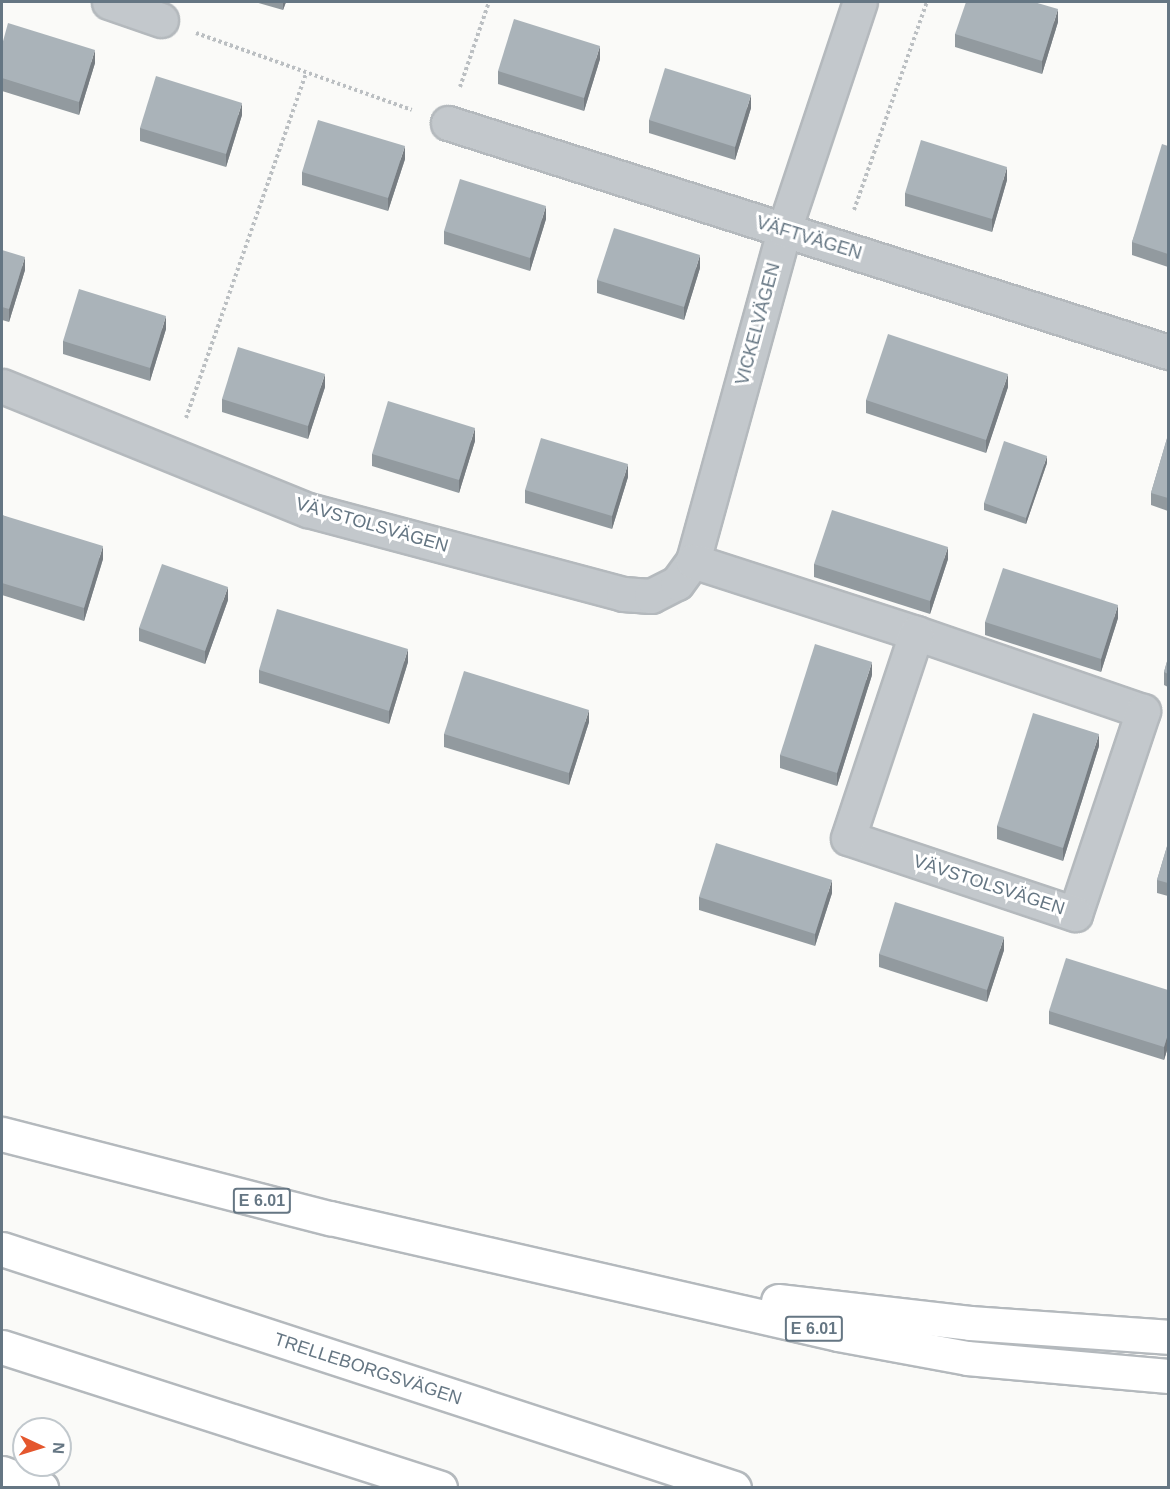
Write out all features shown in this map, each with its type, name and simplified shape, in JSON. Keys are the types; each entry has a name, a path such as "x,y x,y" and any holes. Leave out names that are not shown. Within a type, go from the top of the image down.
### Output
{"highway":[{"name":"E 6.01","path":"2,1134 524,1263 850,1336 967,1358 1168,1376"},
{"name":"TRELLEBORGSVÄGEN","path":"2,1249 734,1488"},
{"path":"524,1263 894,1316 1168,1337"},
{"path":"2,1347 440,1488"},
{"path":"2,1473 41,1488"}],"street":[{"path":"109,2 161,20"},
{"name":"VICKELVÄGEN","path":"651,596 677,583 693,561 784,230 860,2"},
{"name":"VÄFTVÄGEN","path":"448,123 1168,352"},
{"name":"VÄVSTOLSVÄGEN","path":"2,386 308,510 623,594 651,596"},
{"name":"VÄVSTOLSVÄGEN","path":"693,561 916,633 1143,711 1075,914 848,838 916,633"}],"path":[{"path":"161,20 448,123 489,2"},
{"path":"841,248 927,2"},
{"path":"174,454 306,73"}],"building":[{"path":"966,2 1034,2 1058,9 1042,61 955,34"},
{"path":"514,19 600,46 584,98 498,71"},
{"path":"8,23 95,50 79,102 2,78 2,45"},
{"path":"665,68 751,95 735,147 649,120"},
{"path":"156,76 242,103 226,154 140,128"},
{"path":"318,120 405,146 388,198 302,172"},
{"path":"921,140 1007,167 992,219 905,193"},
{"path":"1162,144 1168,146 1168,254 1132,242"},
{"path":"460,179 546,206 530,258 444,231"},
{"path":"614,228 700,255 684,307 597,280"},
{"path":"2,250 25,257 9,309 2,307"},
{"path":"79,289 166,316 150,368 63,341"},
{"path":"888,334 1008,374 986,440 866,400"},
{"path":"238,347 325,374 308,426 222,399"},
{"path":"388,401 475,428 459,480 372,454"},
{"path":"1168,435 1168,498 1151,493"},
{"path":"541,438 628,464 612,516 525,490"},
{"path":"1004,441 1047,456 1026,518 984,503"},
{"path":"832,510 948,547 930,601 814,564"},
{"path":"2,515 103,546 84,608 2,583"},
{"path":"162,564 228,587 205,651 139,628"},
{"path":"1003,568 1118,605 1101,659 985,622"},
{"path":"277,609 408,649 389,711 259,670"},
{"path":"815,644 872,662 837,773 780,755"},
{"path":"1168,658 1168,674 1164,672"},
{"path":"464,671 589,710 569,773 444,734"},
{"path":"1033,713 1099,734 1063,848 997,826"},
{"path":"716,843 832,880 815,934 699,897"},
{"path":"1168,843 1168,883 1157,880"},
{"path":"895,902 1004,937 987,990 879,954"},
{"path":"1066,958 1168,990 1168,1034 1164,1047 1049,1011"}]}
